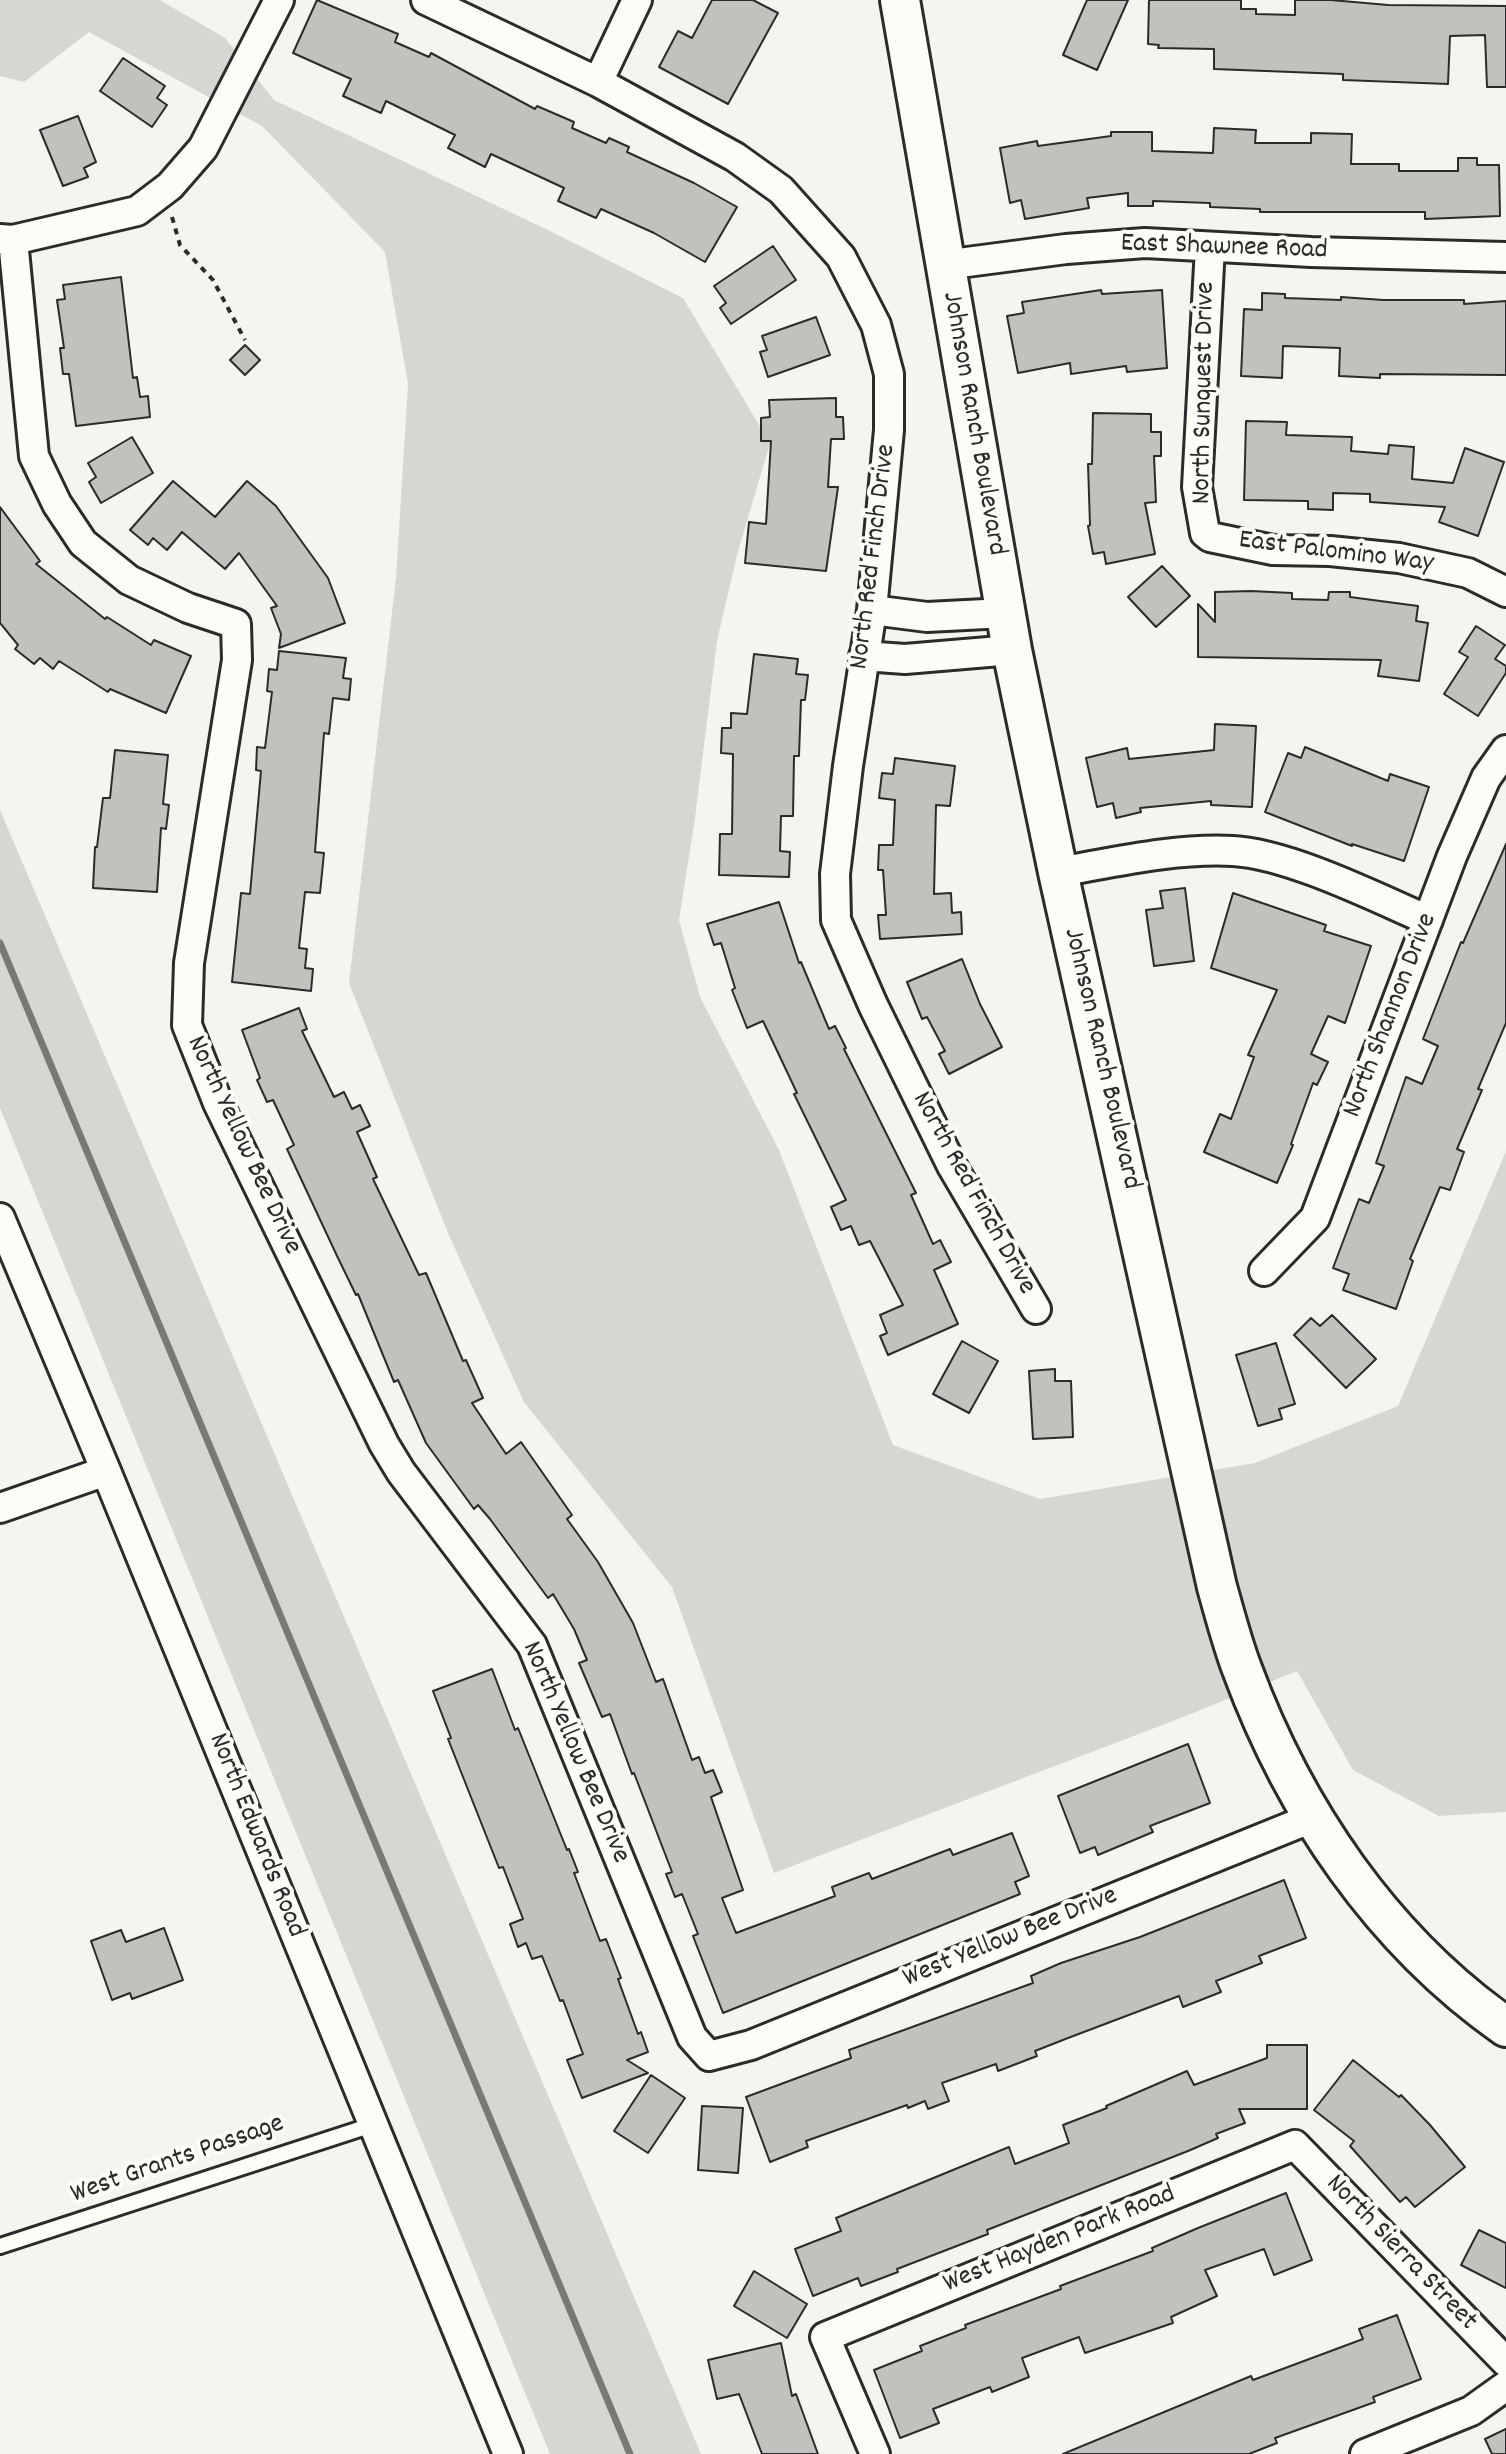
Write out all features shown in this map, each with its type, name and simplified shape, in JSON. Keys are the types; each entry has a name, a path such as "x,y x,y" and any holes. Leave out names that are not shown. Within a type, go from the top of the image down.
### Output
{"street":[{"path":"6,240 137,211 170,186 203,148 279,0"},
{"name":"North Red Finch Drive","path":"426,0 598,82 735,157 781,190 841,257 876,325 889,374 889,430 872,610 835,874 836,920 873,1005 952,1166 1036,1309"},
{"path":"598,82 637,0"},
{"name":"Johnson Ranch Boulevard","path":"900,0 1008,632 1058,872 1217,1587 1256,1705 1312,1818 1358,1887 1435,1969 1506,2027"},
{"name":"North Yellow Bee Drive","path":"6,240 34,456 57,504 83,543 129,580 188,608 236,624 237,660 189,963 187,1025 218,1103 384,1444 401,1472 532,1645 692,2037 709,2056"},
{"name":"East Shawnee Road","path":"944,265 1066,249 1145,243 1506,257"},
{"name":"North Sunquest Drive","path":"1210,247 1197,487 1205,533 1210,537"},
{"name":"East Palomino Way","path":"1210,537 1273,550 1330,551 1399,558 1468,573 1506,592"},
{"path":"872,610 1008,632"},
{"path":"864,656 905,659 1008,632"},
{"name":"North Shannon Drive","path":"1264,1271 1315,1218 1452,856 1486,778 1506,750"},
{"path":"1058,872 1174,852 1236,851 1289,863 1428,920"},
{"name":"North Edwards Road","path":"0,1218 508,2454"},
{"path":"0,1508 106,1471"},
{"name":"West Yellow Bee Drive","path":"709,2056 751,2045 1312,1818"},
{"name":"West Hayden Park Road","path":"875,2454 825,2337 1295,2145"},
{"name":"North Sierra Street","path":"1295,2145 1506,2362"},
{"path":"1365,2454 1471,2411 1506,2386"}],"lane":[{"name":"West Grants Passage","path":"0,2246 372,2125"}],"path":[{"path":"158,195 170,212 180,245 213,280 245,340"}],"shaded area":[{"path":"0,0 160,0 225,38 274,100 683,298 770,443 737,555 717,641 679,920 700,997 779,1150 893,1445 1040,1499 1255,1463 1398,1406 1506,1151 1506,1812 1439,1816 1353,1770 1297,1671 774,1873 672,1587 524,1402 448,1233 349,983 396,578 408,384 385,252 262,126 89,32 24,82 0,76"},
{"path":"0,810 701,2454 550,2454 0,1108"}],"building":[{"path":"317,0 398,34 395,42 429,57 431,53 535,109 537,106 574,122 572,128 606,143 609,138 629,147 627,152 737,207 705,262 654,233 601,209 596,218 558,201 564,188 491,154 485,167 448,148 455,135 386,101 381,113 343,96 351,79 293,53"},
{"path":"712,0 753,0 778,13 728,104 659,67 678,31 692,38"},
{"path":"1087,0 1128,0 1097,70 1063,55"},
{"path":"1149,0 1241,0 1241,9 1256,9 1256,14 1295,15 1295,0 1506,6 1506,87 1487,87 1485,35 1450,36 1448,84 1343,80 1343,74 1214,69 1214,49 1158,48 1159,45 1148,44"},
{"path":"123,58 165,86 157,98 167,105 152,127 100,91"},
{"path":"78,116 96,162 84,168 88,177 63,186 40,130"},
{"path":"1214,128 1256,130 1255,143 1311,143 1311,133 1352,134 1351,164 1399,164 1399,171 1458,171 1458,158 1477,158 1477,165 1499,165 1500,216 1425,219 1425,212 1260,212 1260,209 1210,207 1210,203 1153,201 1153,206 1128,206 1128,193 1087,198 1089,208 1025,219 1021,200 1010,203 1000,148 1037,141 1038,146 1111,136 1111,132 1152,132 1152,151 1213,153"},
{"path":"773,246 796,280 731,324 720,308 726,303 714,286"},
{"path":"121,277 133,378 137,377 140,397 148,396 150,417 76,426 69,374 63,374 60,348 64,348 57,300 65,299 63,285"},
{"path":"1101,290 1102,294 1162,290 1167,368 1127,372 1126,366 1071,374 1070,363 1018,373 1007,316 1024,313 1022,302"},
{"path":"1262,293 1285,294 1285,298 1341,300 1341,297 1464,300 1464,304 1506,301 1506,375 1339,376 1340,348 1283,346 1282,378 1241,376 1244,309 1262,310"},
{"path":"816,317 830,355 768,377 760,352 767,350 762,336"},
{"path":"245,345 260,360 245,375 230,360"},
{"path":"836,398 836,417 843,417 844,439 831,439 828,487 838,487 826,571 745,563 749,522 766,524 771,441 761,441 761,418 770,417 769,400"},
{"path":"1093,413 1151,414 1151,432 1161,432 1161,456 1154,456 1156,502 1145,503 1155,554 1106,564 1104,552 1093,554 1088,526 1088,464 1092,464"},
{"path":"1246,421 1287,422 1286,435 1352,437 1351,451 1388,454 1389,445 1414,447 1412,479 1453,483 1465,448 1504,462 1478,536 1439,522 1445,507 1370,502 1370,494 1333,493 1333,510 1308,509 1308,501 1244,500"},
{"path":"132,437 153,473 101,503 89,482 96,477 88,463"},
{"path":"173,481 215,517 247,481 276,506 328,578 345,623 279,648 281,634 271,608 277,606 239,553 225,569 182,532 167,550 153,538 148,545 130,530"},
{"path":"0,507 40,561 36,564 105,619 107,617 151,645 154,640 191,656 166,713 110,689 108,692 59,661 53,669 40,658 34,664 15,649 18,645 0,623"},
{"path":"1162,566 1190,596 1156,627 1128,597"},
{"path":"1215,592 1292,593 1292,599 1328,600 1329,592 1350,592 1350,597 1418,606 1416,621 1428,623 1419,681 1378,676 1381,660 1198,657 1198,604 1215,622"},
{"path":"1476,626 1505,645 1495,659 1506,666 1506,673 1478,716 1444,694 1468,657 1459,652"},
{"path":"279,651 346,658 343,678 351,679 349,700 333,698 329,734 324,733 315,852 324,853 320,893 305,892 299,948 307,949 305,968 313,969 311,991 232,982 241,893 250,894 261,771 256,770 257,747 265,748 272,692 267,691 269,669 277,670"},
{"path":"754,654 798,659 796,674 808,675 805,700 801,700 799,756 794,756 793,816 781,816 780,851 790,852 789,877 719,875 720,834 732,834 733,754 721,753 722,728 731,728 731,713 747,714"},
{"path":"1215,724 1256,726 1252,807 1211,805 1211,801 1140,808 1141,812 1116,818 1113,803 1097,807 1086,758 1127,748 1129,759 1214,750"},
{"path":"1305,747 1388,781 1390,774 1429,787 1404,861 1352,846 1265,812 1288,753 1301,758"},
{"path":"115,750 168,755 163,804 169,805 166,829 161,828 157,892 93,888 95,847 103,798 110,798"},
{"path":"895,758 955,766 950,806 936,805 934,894 951,893 952,913 961,912 962,934 880,939 878,915 886,915 883,870 878,870 879,845 893,845 895,800 879,798 882,773 893,774"},
{"path":"1506,844 1506,1023 1457,1149 1464,1152 1450,1190 1440,1187 1410,1259 1413,1261 1396,1309 1343,1290 1349,1274 1333,1268 1359,1199 1369,1203 1384,1166 1376,1163 1406,1077 1422,1084 1438,1046 1423,1039 1461,942"},
{"path":"1185,888 1194,961 1154,966 1146,910 1163,908 1160,891"},
{"path":"1233,893 1326,925 1324,931 1371,946 1345,1023 1328,1016 1311,1054 1328,1062 1317,1085 1313,1083 1277,1183 1204,1152 1220,1114 1231,1119 1254,1057 1248,1055 1277,990 1211,968"},
{"path":"779,902 799,963 829,1029 835,1026 846,1048 916,1193 911,1195 933,1244 940,1240 951,1262 934,1270 958,1324 888,1355 880,1336 887,1333 880,1315 903,1305 870,1241 859,1245 851,1226 841,1230 831,1207 846,1200 794,1094 797,1093 763,1021 747,1028 732,990 735,988 721,943 714,945 707,924"},
{"path":"962,959 1002,1047 949,1074 939,1054 945,1051 927,1017 922,1019 907,982"},
{"path":"299,1008 307,1029 302,1031 334,1097 344,1092 352,1109 360,1105 370,1126 357,1132 377,1177 373,1179 419,1275 426,1273 463,1361 466,1360 483,1398 472,1403 506,1454 521,1442 572,1515 567,1519 598,1562 633,1623 656,1682 663,1679 692,1760 699,1757 705,1773 713,1770 722,1792 711,1797 743,1890 722,1898 736,1933 835,1896 832,1887 869,1873 872,1879 950,1849 953,1855 1012,1833 1029,1876 1015,1882 1020,1894 723,2013 693,1936 698,1934 682,1894 675,1897 666,1874 672,1872 610,1714 602,1717 579,1663 587,1660 574,1629 553,1594 548,1598 490,1519 478,1505 474,1509 426,1443 398,1380 394,1382 358,1294 287,1149 294,1145 273,1100 267,1102 257,1080 260,1078 242,1030"},
{"path":"1332,1315 1376,1359 1346,1388 1294,1335 1311,1318 1320,1326"},
{"path":"962,1341 998,1361 969,1413 933,1394"},
{"path":"1276,1343 1295,1404 1279,1409 1282,1419 1258,1426 1236,1355"},
{"path":"1055,1369 1055,1381 1071,1381 1073,1437 1033,1439 1029,1371"},
{"path":"492,1669 515,1730 518,1728 569,1849 578,1872 574,1873 600,1941 606,1939 638,2034 641,2032 648,2052 627,2060 648,2073 582,2098 567,2060 583,2054 542,1956 532,1959 526,1943 518,1947 510,1924 523,1919 503,1867 499,1868 448,1739 451,1738 433,1691"},
{"path":"1188,1744 1210,1803 1150,1826 1153,1832 1098,1855 1095,1847 1080,1853 1058,1796"},
{"path":"1284,1880 1306,1938 1259,1956 1262,1963 1216,1981 1221,1992 1183,2007 1179,1996 1035,2051 1037,2056 998,2071 996,2064 942,2083 949,2101 928,2109 925,2101 908,2108 907,2105 806,2141 808,2147 770,2162 746,2097 851,2058 849,2050 1033,1983 1031,1976 1061,1963 1140,1937"},
{"path":"164,1928 183,1980 132,1999 130,1993 112,2000 91,1941 121,1930 126,1942"},
{"path":"1267,2045 1307,2045 1307,2109 1239,2109 1245,2123 1216,2134 1218,2138 987,2230 988,2234 897,2269 898,2272 861,2286 858,2278 813,2296 795,2249 841,2231 836,2218 1009,2147 1015,2164 1069,2143 1063,2125 1187,2071 1194,2085 1267,2058"},
{"path":"1353,2060 1399,2097 1401,2095 1465,2167 1415,2207 1406,2197 1400,2202 1350,2146 1354,2141 1314,2110"},
{"path":"651,2075 685,2098 648,2153 614,2131"},
{"path":"702,2106 743,2108 738,2173 698,2170"},
{"path":"1286,2193 1312,2260 1274,2275 1264,2249 1205,2270 1217,2296 1171,2317 1173,2323 1085,2353 1079,2337 1022,2358 1029,2377 992,2392 990,2387 933,2409 939,2423 900,2438 874,2370 922,2351 920,2346 966,2328 965,2325 1061,2289 1060,2286 1153,2251 1152,2248"},
{"path":"1479,2230 1506,2243 1506,2288 1461,2265"},
{"path":"754,2271 807,2304 787,2338 734,2306"},
{"path":"1397,2315 1421,2379 1373,2397 1375,2402 1275,2438 1277,2443 1249,2454 1063,2454 1251,2376 1253,2380 1363,2339 1359,2329"},
{"path":"781,2343 792,2396 796,2394 818,2454 762,2454 739,2394 717,2399 708,2360"},
{"path":"1506,2429 1506,2454 1492,2454 1485,2439"}],"waterway":[{"path":"0,943 630,2454"}]}
